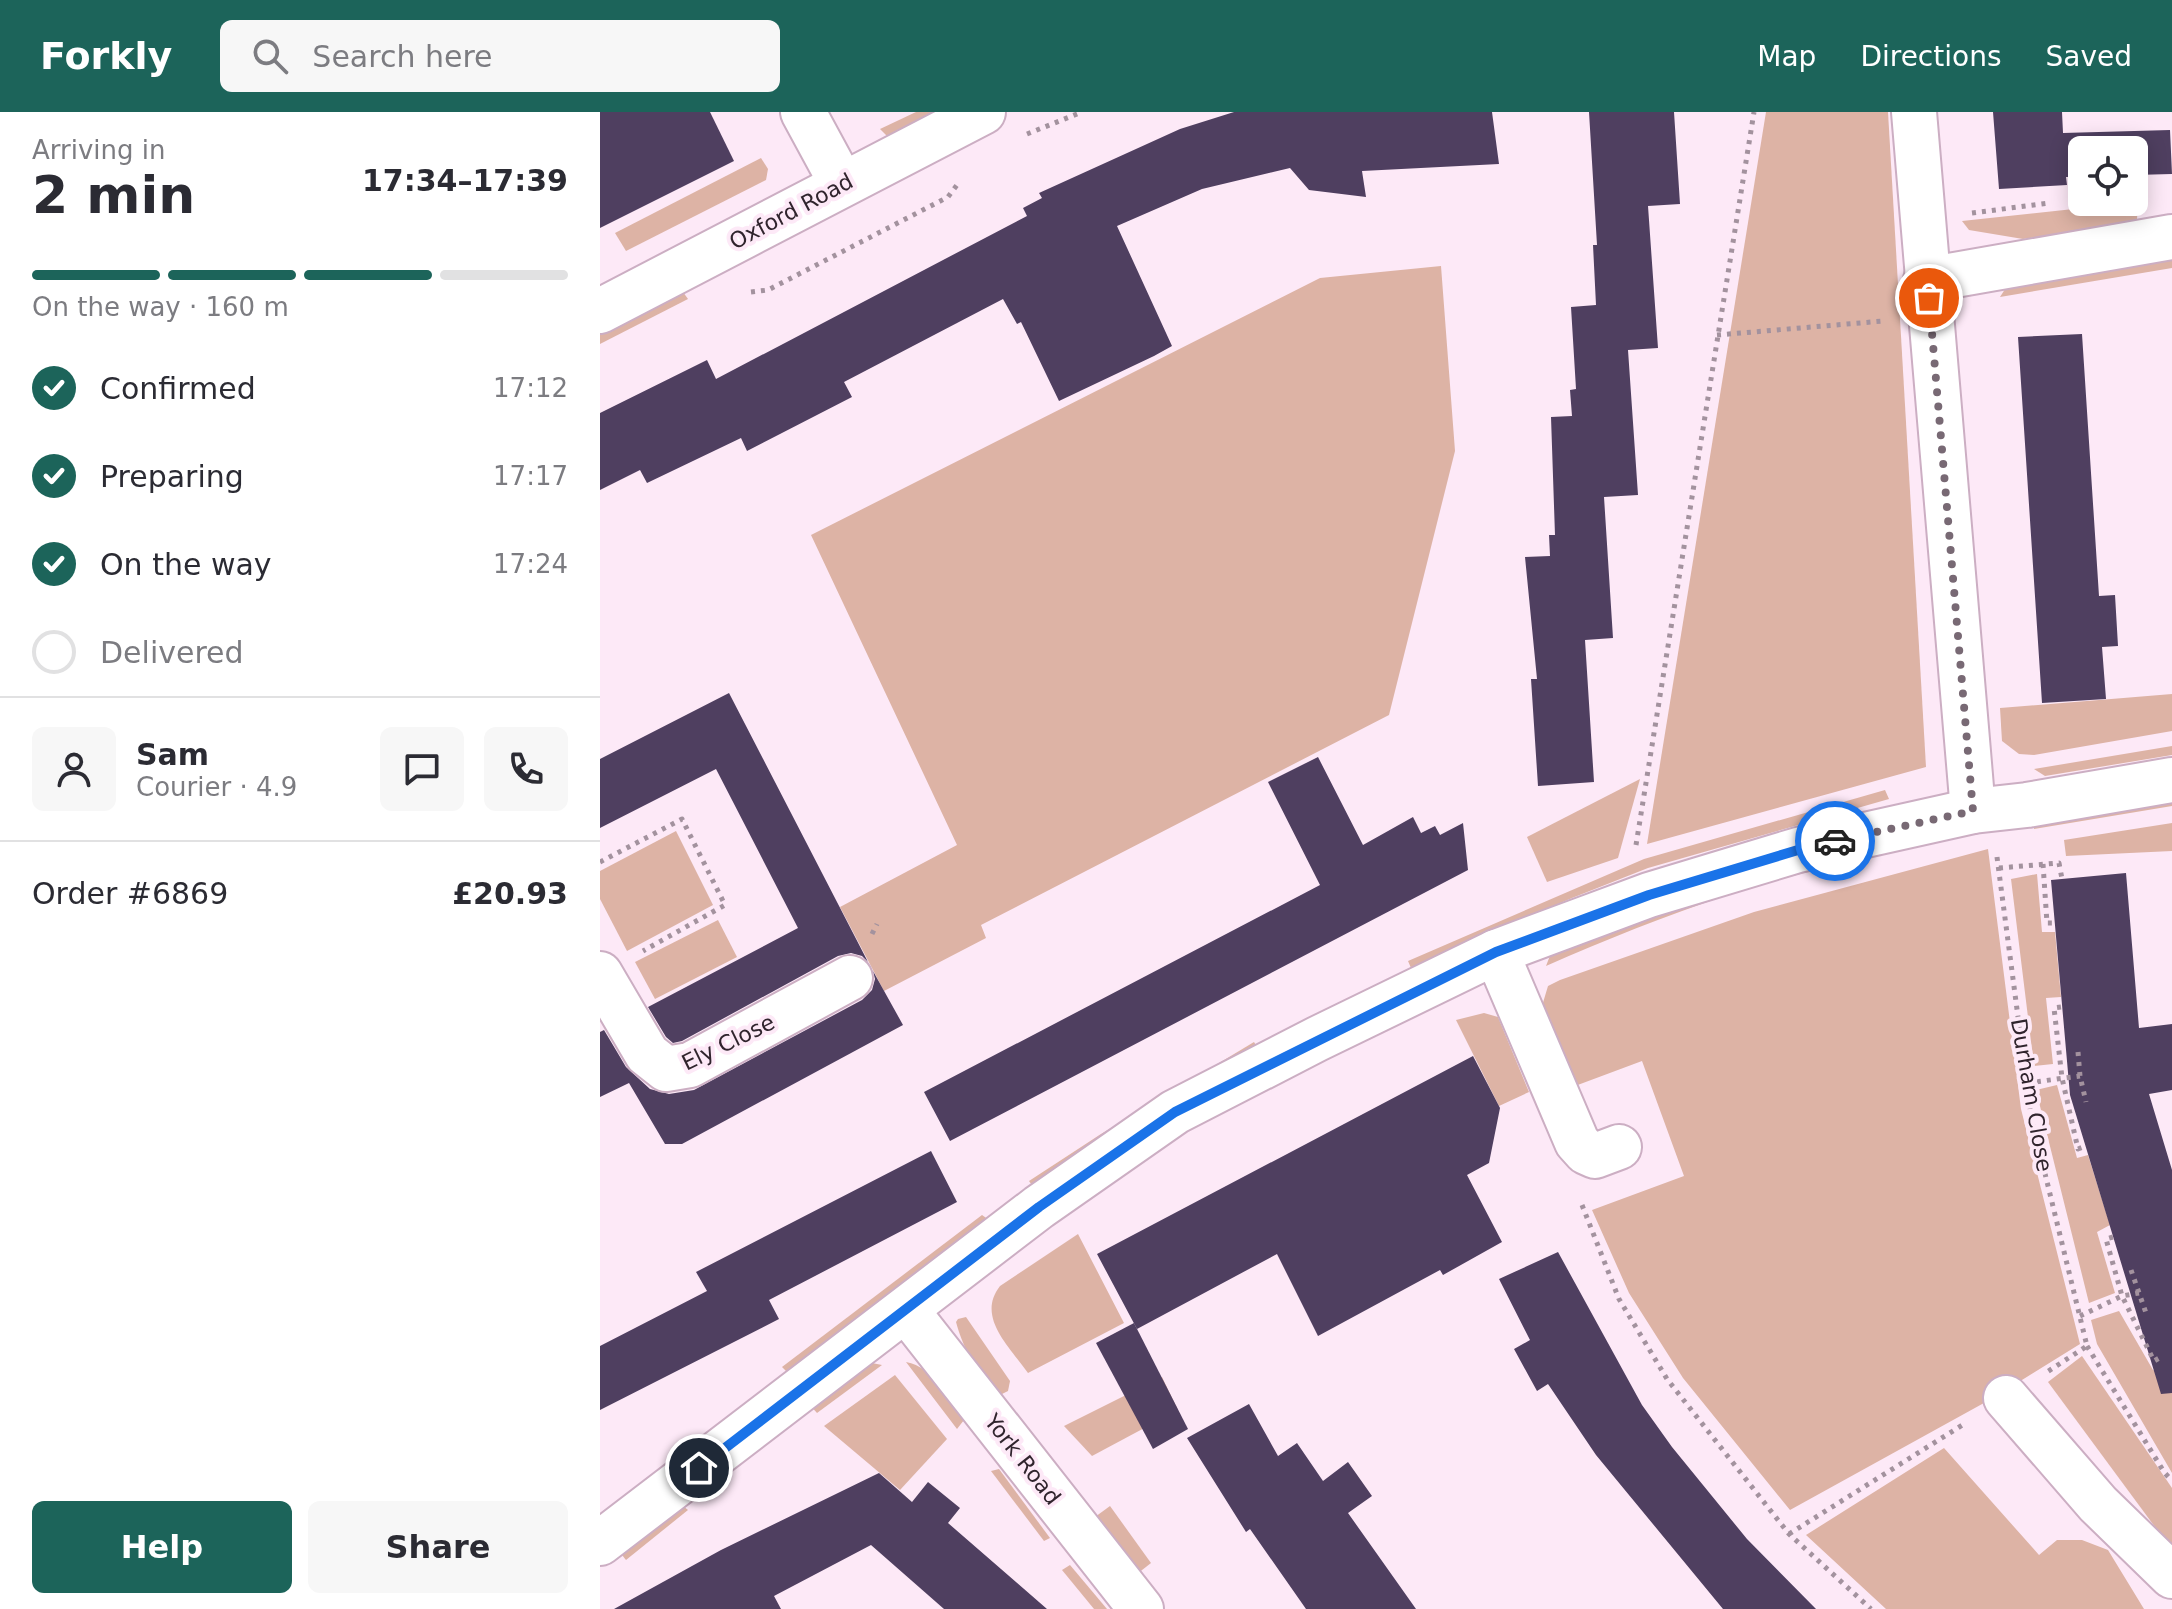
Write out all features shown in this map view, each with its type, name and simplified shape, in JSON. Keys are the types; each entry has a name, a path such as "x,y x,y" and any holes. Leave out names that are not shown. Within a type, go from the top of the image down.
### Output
{"street":[{"path":"803,112 842,184"},
{"name":"Oxford Road","path":"600,311 983,112"},
{"path":"1914,112 1973,811"},
{"path":"1926,280 2172,237"},
{"path":"600,1543 1039,1207 1175,1112 1496,952 1649,895 1798,850 1973,811 2172,780"},
{"path":"1496,952 1568,1125 1602,1150"},
{"name":"Ely Close","path":"600,974 647,1054 666,1069 690,1065 850,978"},
{"name":"York Road","path":"906,1310 1141,1609"},
{"path":"2006,1398 2098,1504 2172,1576"}],"path":[{"path":"1649,895 1634,857 1754,112"},
{"path":"1923,219 2053,203"},
{"name":"Durham Close","path":"2027,805 1995,842 2031,1116 2087,1346 2172,1481"},
{"path":"600,862 682,819 725,905 600,974"},
{"path":"1999,868 2059,863 2062,879"},
{"path":"2043,864 2047,923 2055,923"},
{"path":"2061,1007 2054,1008 2062,1078 2078,1149 2086,1146"},
{"path":"2078,1052 2086,1102"},
{"path":"2027,1083 2080,1076"},
{"path":"1602,1150 1574,1173 1574,1186 1619,1299 1667,1379 1789,1534 1871,1609"},
{"path":"2113,1237 2106,1239 2122,1296 2154,1361 2161,1357"},
{"path":"2131,1270 2146,1313"},
{"path":"2080,1316 2122,1296 2139,1293"},
{"path":"1789,1534 2087,1346"}],"shaded area":[{"path":"916,112 935,112 887,136 880,129"},
{"path":"1766,112 1888,112 1926,767 1647,844"},
{"path":"761,158 768,169 766,180 626,251 615,233"},
{"path":"2068,210 2068,216 2137,216 2132,224 2023,239 1969,230 1962,221"},
{"path":"2172,258 2172,268 2000,297 2007,286"},
{"path":"1441,266 1455,451 1389,715 981,925 986,938 884,991 840,907 957,845 811,535 1320,278"},
{"path":"683,292 688,299 600,344 600,333"},
{"path":"2172,694 2172,731 2034,755 2019,754 2002,741 2000,708"},
{"path":"2172,746 2172,755 2045,776 2034,769"},
{"path":"1640,779 1618,858 1547,882 1527,837"},
{"path":"1885,790 1889,799 1648,868 1411,968 1408,961 1644,859"},
{"path":"2172,798 2172,806 2034,829 2034,821"},
{"path":"2001,821 1996,830 1828,867 1728,895 1636,928 1546,966 1551,953 1725,887"},
{"path":"2172,823 2172,851 2066,856 2064,840"},
{"path":"676,831 713,905 627,951 600,899 600,871"},
{"path":"1988,849 2021,1109 2080,1344 1993,1398 1790,1510 1683,1378 1629,1293 1592,1210 1684,1176 1642,1061 1575,1086 1542,1006 1548,986 1560,980 1754,912"},
{"path":"2037,874 2042,932 2055,932 2061,997 2046,998 2053,1064 2034,1066 2011,879"},
{"path":"718,920 737,957 655,999 635,962"},
{"path":"1484,1013 1498,1017 1529,1092 1499,1106 1456,1020"},
{"path":"1254,1042 1257,1047 1034,1188 1029,1181 1101,1134"},
{"path":"2057,1085 2077,1158 2088,1155 2110,1225 2097,1232 2115,1293 2089,1303 2036,1090"},
{"path":"982,1215 989,1220 788,1373 782,1367"},
{"path":"1078,1234 1124,1323 1028,1373 1004,1342 993,1320 994,1298 1000,1286"},
{"path":"2119,1311 2153,1370 2172,1376 2172,1473 2097,1344 2091,1320"},
{"path":"966,1317 1010,1381 1008,1391 1002,1394 993,1388 973,1362 956,1322"},
{"path":"2082,1356 2172,1488 2172,1550 2048,1382"},
{"path":"867,1362 882,1365 817,1413 809,1404"},
{"path":"906,1362 925,1370 940,1385 964,1420 957,1429"},
{"path":"895,1375 947,1439 900,1490 824,1426"},
{"path":"1162,1377 1178,1410 1092,1456 1064,1426"},
{"path":"1944,1448 2039,1555 2057,1540 2082,1540 2108,1550 2144,1609 1886,1609 1806,1535"},
{"path":"999,1469 1050,1538 1044,1541 991,1471"},
{"path":"683,1506 688,1510 626,1560 622,1555 624,1548"},
{"path":"1110,1506 1151,1563 1137,1574 1095,1517"},
{"path":"1070,1565 1107,1609 1094,1609 1062,1570"}],"building":[{"path":"600,112 710,112 734,161 600,228"},
{"path":"1234,112 1492,112 1499,164 1362,171 1366,197 1309,190 1290,168 1202,189 1117,226 1172,346 1154,356 1059,401 1021,322 1017,324 1003,299 844,382 852,397 747,451 741,438 647,483 640,470 600,490 600,413 707,360 716,379 1027,216 1023,208 1042,198 1039,193 1180,129"},
{"path":"1589,112 1674,112 1680,204 1648,206 1658,348 1628,350 1638,495 1604,497 1613,638 1585,640 1594,782 1538,786 1531,679 1537,679 1525,557 1550,556 1549,535 1555,535 1551,417 1572,416 1570,390 1576,389 1571,307 1596,305 1593,245 1597,245"},
{"path":"1993,112 2062,112 2063,133 2170,130 2172,174 2148,175 2148,136 2068,136 2067,185 1999,189"},
{"path":"2082,334 2099,596 2115,595 2118,646 2102,647 2106,699 2042,703 2018,337"},
{"path":"729,693 868,962 862,956 851,953 838,956 682,1041 673,1043 648,1007 798,928 716,769 600,828 600,759"},
{"path":"1318,757 1363,845 1413,817 1421,833 1435,826 1440,835 1463,823 1468,870 950,1141 924,1092 1320,885 1268,782"},
{"path":"2126,873 2139,1028 2172,1024 2172,1090 2149,1094 2172,1170 2172,1393 2161,1394 2070,1095 2051,880"},
{"path":"873,971 903,1025 682,1144 665,1144 629,1083 600,1097 600,1032 604,1030 626,1067 650,1089 669,1094 694,1090 862,1000 872,990 875,979"},
{"path":"1473,1056 1500,1108 1489,1163 1467,1175 1502,1242 1443,1275 1440,1270 1318,1336 1277,1254 1137,1329 1097,1254"},
{"path":"931,1151 957,1202 769,1300 779,1319 600,1410 600,1346 707,1291 696,1272"},
{"path":"1558,1252 1642,1405 1672,1447 1747,1539 1816,1609 1723,1609 1596,1455 1548,1384 1537,1391 1514,1349 1530,1340 1499,1279"},
{"path":"1134,1323 1188,1429 1153,1449 1096,1343"},
{"path":"1249,1404 1278,1456 1297,1443 1323,1481 1348,1462 1372,1496 1348,1513 1416,1609 1306,1609 1250,1529 1246,1532 1187,1438"},
{"path":"879,1473 912,1502 928,1482 960,1508 948,1523 1047,1609 944,1609 871,1545 774,1596 781,1609 614,1609 721,1550"}],"way so far":[{"path":"1835,841 1973,811 1929,298"}],"route":[{"path":"699,1468 1039,1207 1175,1112 1496,952 1649,895 1835,841"}]}
